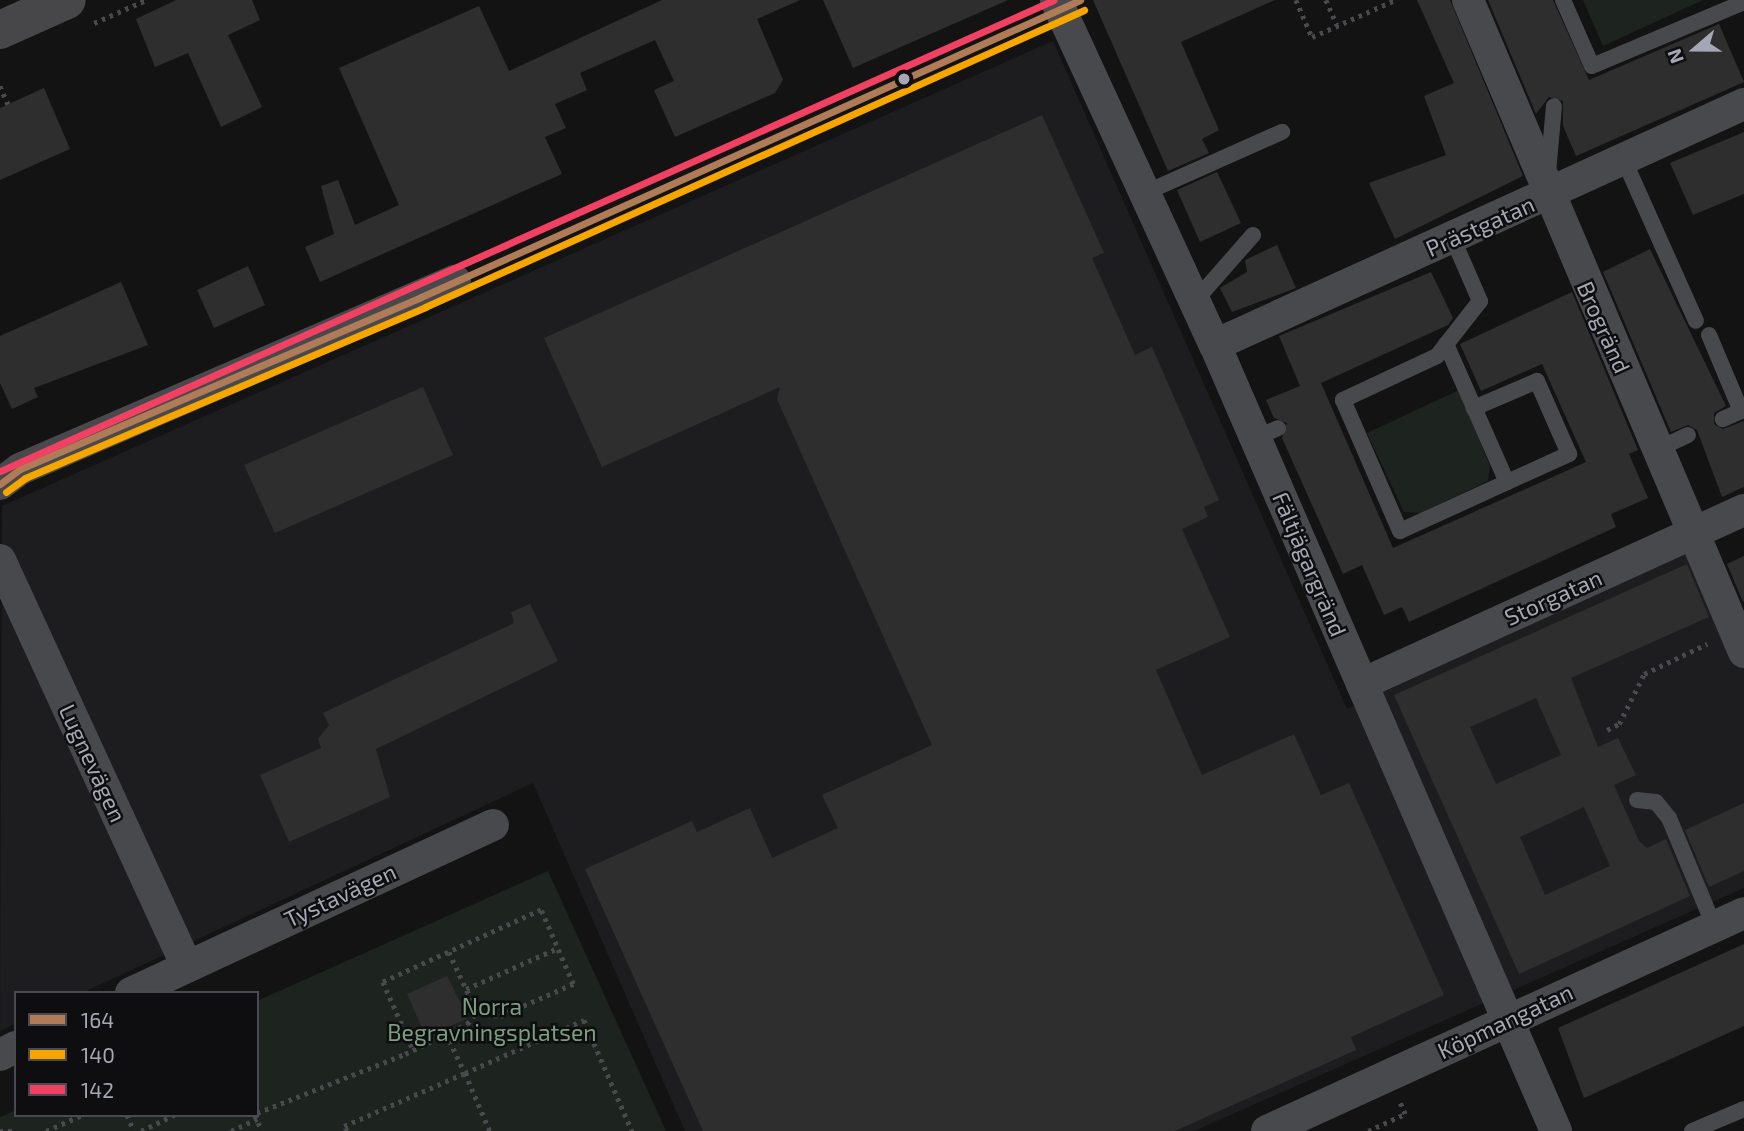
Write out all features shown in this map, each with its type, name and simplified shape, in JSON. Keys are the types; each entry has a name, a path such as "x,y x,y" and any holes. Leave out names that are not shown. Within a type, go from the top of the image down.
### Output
{"main road":[{"path":"0,30 67,0"}],"street":[{"name":"Brogränd","path":"1468,0 1546,196 1695,533 1739,641"},
{"name":"Fältjägargränd","path":"1065,3 1215,345 1267,433 1362,684 1556,1131"},
{"name":"Prästgatan","path":"1215,345 1453,239 1744,104"},
{"path":"0,484 20,469 455,281"},
{"name":"Storgatan","path":"1362,684 1744,510"},
{"name":"Lugnevägen","path":"0,560 187,966"},
{"name":"Tystavägen","path":"135,991 493,825"},
{"name":"Köpmangatan","path":"1268,1131 1744,913"}],"lane":[{"path":"1563,0 1592,66 1744,2"},
{"path":"1546,196 1554,106"},
{"path":"1147,192 1282,132"},
{"path":"1624,160 1696,321"},
{"path":"1195,301 1253,235"},
{"path":"1453,239 1480,301 1437,356 1337,403 1400,531 1569,453 1537,381 1474,408"},
{"path":"1709,335 1741,411 1723,419"},
{"path":"1446,344 1507,482"},
{"path":"1658,449 1688,435"},
{"path":"1637,800 1656,802 1670,818 1714,926"},
{"path":"1693,1131 1744,1109"}],"path":[{"path":"1296,0 1312,37 1395,0"},
{"path":"1326,0 1337,25"},
{"path":"0,86 8,104"},
{"path":"1607,730 1619,724 1644,674 1739,641"},
{"path":"259,1115 446,1032 477,1012 500,1016 573,984 541,909 383,982 412,1046"},
{"path":"466,989 558,948"},
{"path":"449,952 477,1012"},
{"path":"347,1131 344,1126 584,1020 632,1131"},
{"path":"446,1032 491,1131"},
{"path":"46,1131 78,1117"},
{"path":"141,1131 170,1117"},
{"path":"231,1131 254,1117"},
{"path":"0,1131 12,1131"}],"shaded area":[{"path":"1053,41 1347,709 1694,549 1744,662 1744,888 1194,1131 685,1131 533,783 86,991 14,991 14,1024 0,1031 2,506"}],"green space":[{"path":"1583,0 1703,0 1603,46"},
{"path":"1459,390 1490,466 1488,481 1420,513 1404,512 1367,433"},
{"name":"Norra Begravningsplatsen","path":"548,871 666,1131 0,1131 0,1117 14,1111 14,1117 259,1117 259,1000"}],"building":[{"path":"176,0 252,0 260,20 228,35 262,107 221,127 188,53 155,67 136,19"},
{"path":"662,0 800,0 757,19 783,80 775,93 675,137 654,90 674,81 655,40 580,73 587,90 555,104 566,128 545,137 562,174 320,282 305,247 334,234 321,186 338,180 355,225 399,205 339,68 479,6 509,71"},
{"path":"823,0 1008,0 853,68"},
{"path":"1093,0 1275,0 1181,42 1219,130 1202,139 1209,153 1168,171"},
{"path":"1417,0 1450,0 1523,176 1395,239 1369,183 1446,155 1424,96 1454,83"},
{"path":"1488,0 1553,0 1589,80 1719,24 1744,82 1576,156 1563,126 1563,101 1549,97 1536,114"},
{"path":"44,88 70,149 0,180 0,108"},
{"path":"1042,115 1104,253 1092,258 1135,355 1152,347 1219,500 1204,507 1208,517 1182,529 1230,637 1156,670 1202,775 1294,734 1321,795 1349,783 1444,995 1351,1037 1356,1050 1175,1131 703,1131 585,869 692,821 697,832 750,808 772,858 838,828 822,795 932,745 777,399 780,387 602,467 544,338"},
{"path":"1744,132 1744,194 1693,215 1670,163"},
{"path":"1217,172 1241,223 1200,242 1177,190"},
{"path":"1277,245 1296,288 1232,312 1220,288 1247,272 1245,260"},
{"path":"1650,249 1726,406 1714,413 1714,424 1723,429 1744,421 1744,487 1722,497 1697,430 1688,425 1671,432 1603,272"},
{"path":"248,266 265,305 214,328 197,290"},
{"path":"1431,272 1453,318 1448,325 1321,383 1393,548 1586,462 1542,364 1481,391 1460,344 1572,292 1638,450 1629,454 1648,498 1611,514 1616,527 1409,622 1402,607 1384,615 1362,565 1343,574 1282,438 1287,423 1274,418 1266,400 1300,386 1279,336"},
{"path":"121,282 148,345 34,388 38,397 12,409 0,383 0,336"},
{"path":"423,387 453,455 275,533 244,465"},
{"path":"1744,556 1744,601 1743,602 1727,564"},
{"path":"1687,564 1709,617 1571,678 1598,747 1618,738 1636,775 1614,785 1639,841 1647,848 1666,839 1690,896 1519,974 1394,695","holes":["1536,698 1561,755 1496,784 1470,727","1584,807 1610,866 1545,895 1520,837"]},
{"path":"530,604 558,661 376,749 390,797 289,842 260,775 321,748 318,739 329,725 323,713 514,623 511,612"},
{"path":"1744,803 1744,871 1709,887 1685,830"},
{"path":"1744,944 1744,1026 1584,1098 1558,1028"},
{"path":"447,976 468,1018 426,1037 407,994"}],"transit line":[{"name":"142","path":"0,471 1054,0"},
{"name":"164","path":"0,484 20,469 421,297 1080,0"},
{"name":"140","path":"6,492 25,478 425,307 1084,10"}]}
